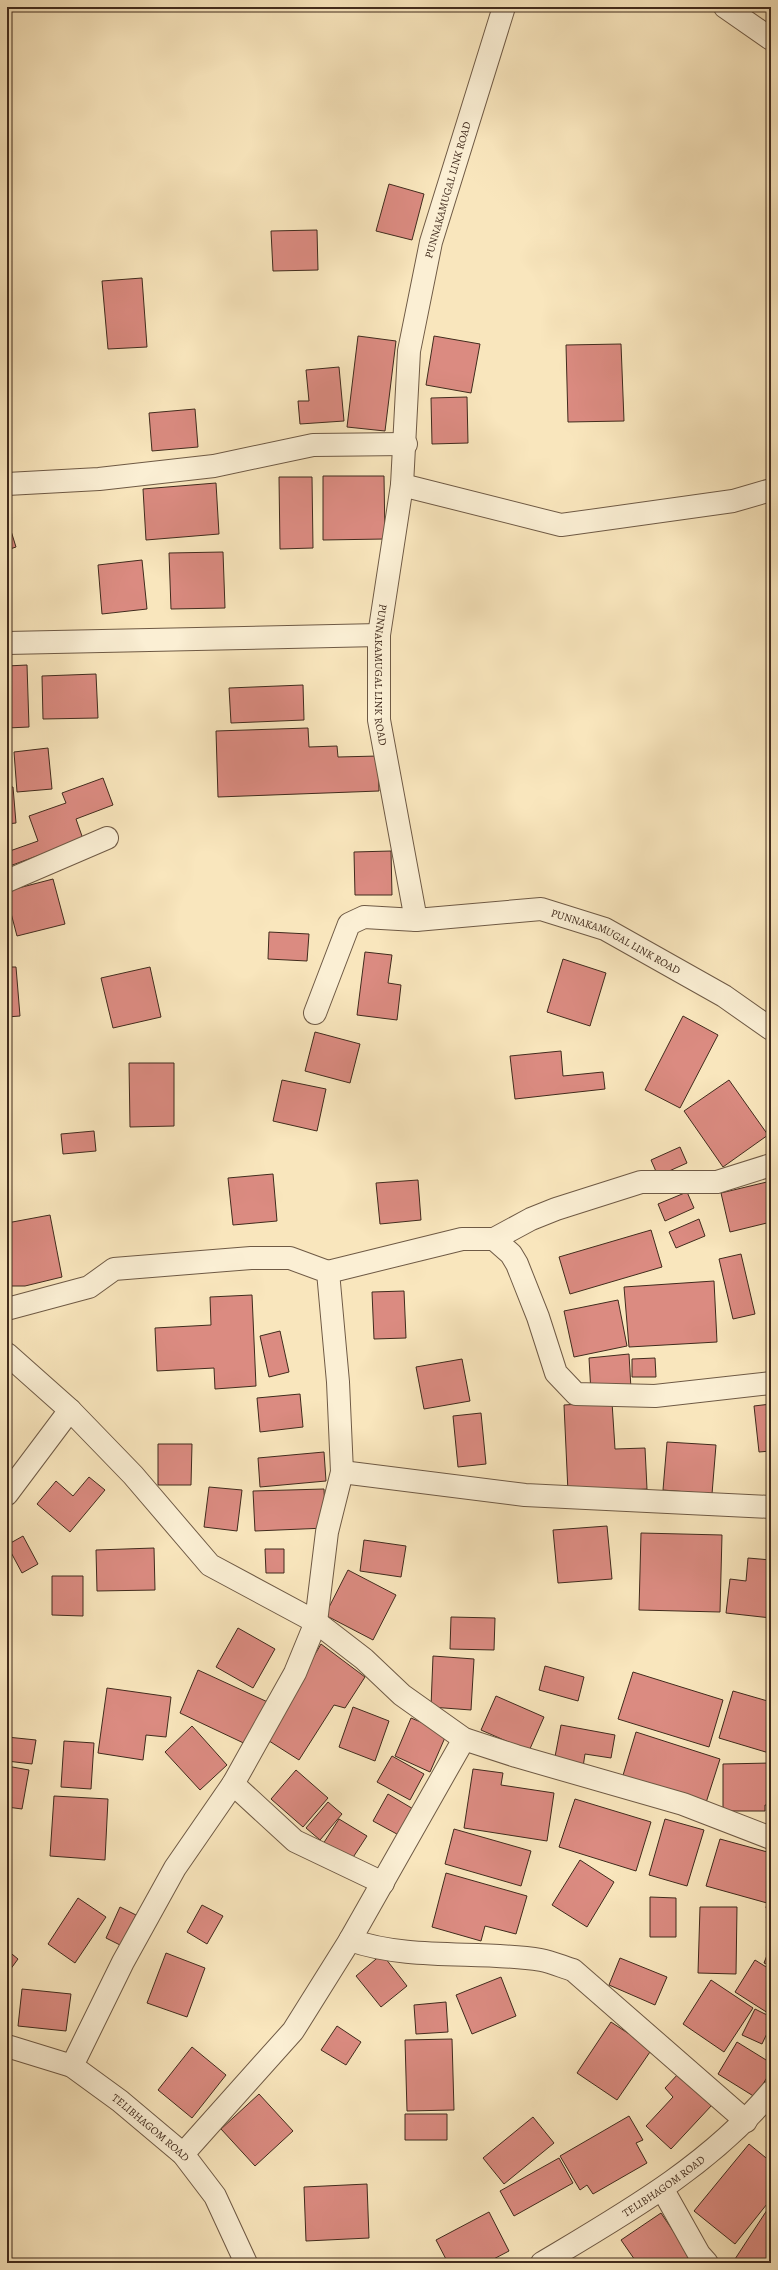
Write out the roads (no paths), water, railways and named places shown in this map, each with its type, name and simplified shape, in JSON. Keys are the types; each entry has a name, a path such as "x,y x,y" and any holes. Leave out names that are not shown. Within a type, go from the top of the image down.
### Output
{"street":[{"name":"PUNNAKAMUGAL LINK ROAD","path":"504,7 431,242 409,351 406,444 402,484 379,635 379,720 416,920 541,909 605,929 724,996 771,1029"},
{"path":"725,7 771,39"},
{"path":"7,484 99,479 214,466 313,445 406,444"},
{"path":"402,484 561,525 733,501 771,490"},
{"path":"7,643 379,635"},
{"path":"7,881 106,838"},
{"path":"315,1013 349,924 364,917 416,920"},
{"path":"7,1309 89,1287 114,1269 251,1258 290,1258 328,1272 462,1239 494,1239 531,1219 556,1209 641,1182 717,1182 771,1165"},
{"path":"494,1239 511,1254 517,1264 538,1316 556,1373 576,1394 655,1396 771,1384"},
{"path":"72,2066 123,1962 175,1868 233,1784 295,1673 316,1622 327,1532 342,1472 338,1382 328,1272"},
{"path":"7,1354 70,1410 133,1475 210,1565 316,1622 364,1659 402,1695 464,1739 516,1756 682,1804 771,1838"},
{"path":"7,1494 70,1410"},
{"path":"342,1472 525,1496 771,1507"},
{"path":"183,2154 293,2031 350,1940 464,1739"},
{"path":"233,1784 295,1841 383,1883"},
{"path":"350,1940 367,1946 397,1950 542,1960 573,1970 746,2121"},
{"name":"TELIBHAGOM ROAD","path":"7,2046 72,2066 120,2101 183,2154 215,2196 246,2263"},
{"name":"TELIBHAGOM ROAD","path":"542,2263 663,2190 746,2121 771,2092"},
{"path":"663,2190 698,2254 707,2263"}]}
